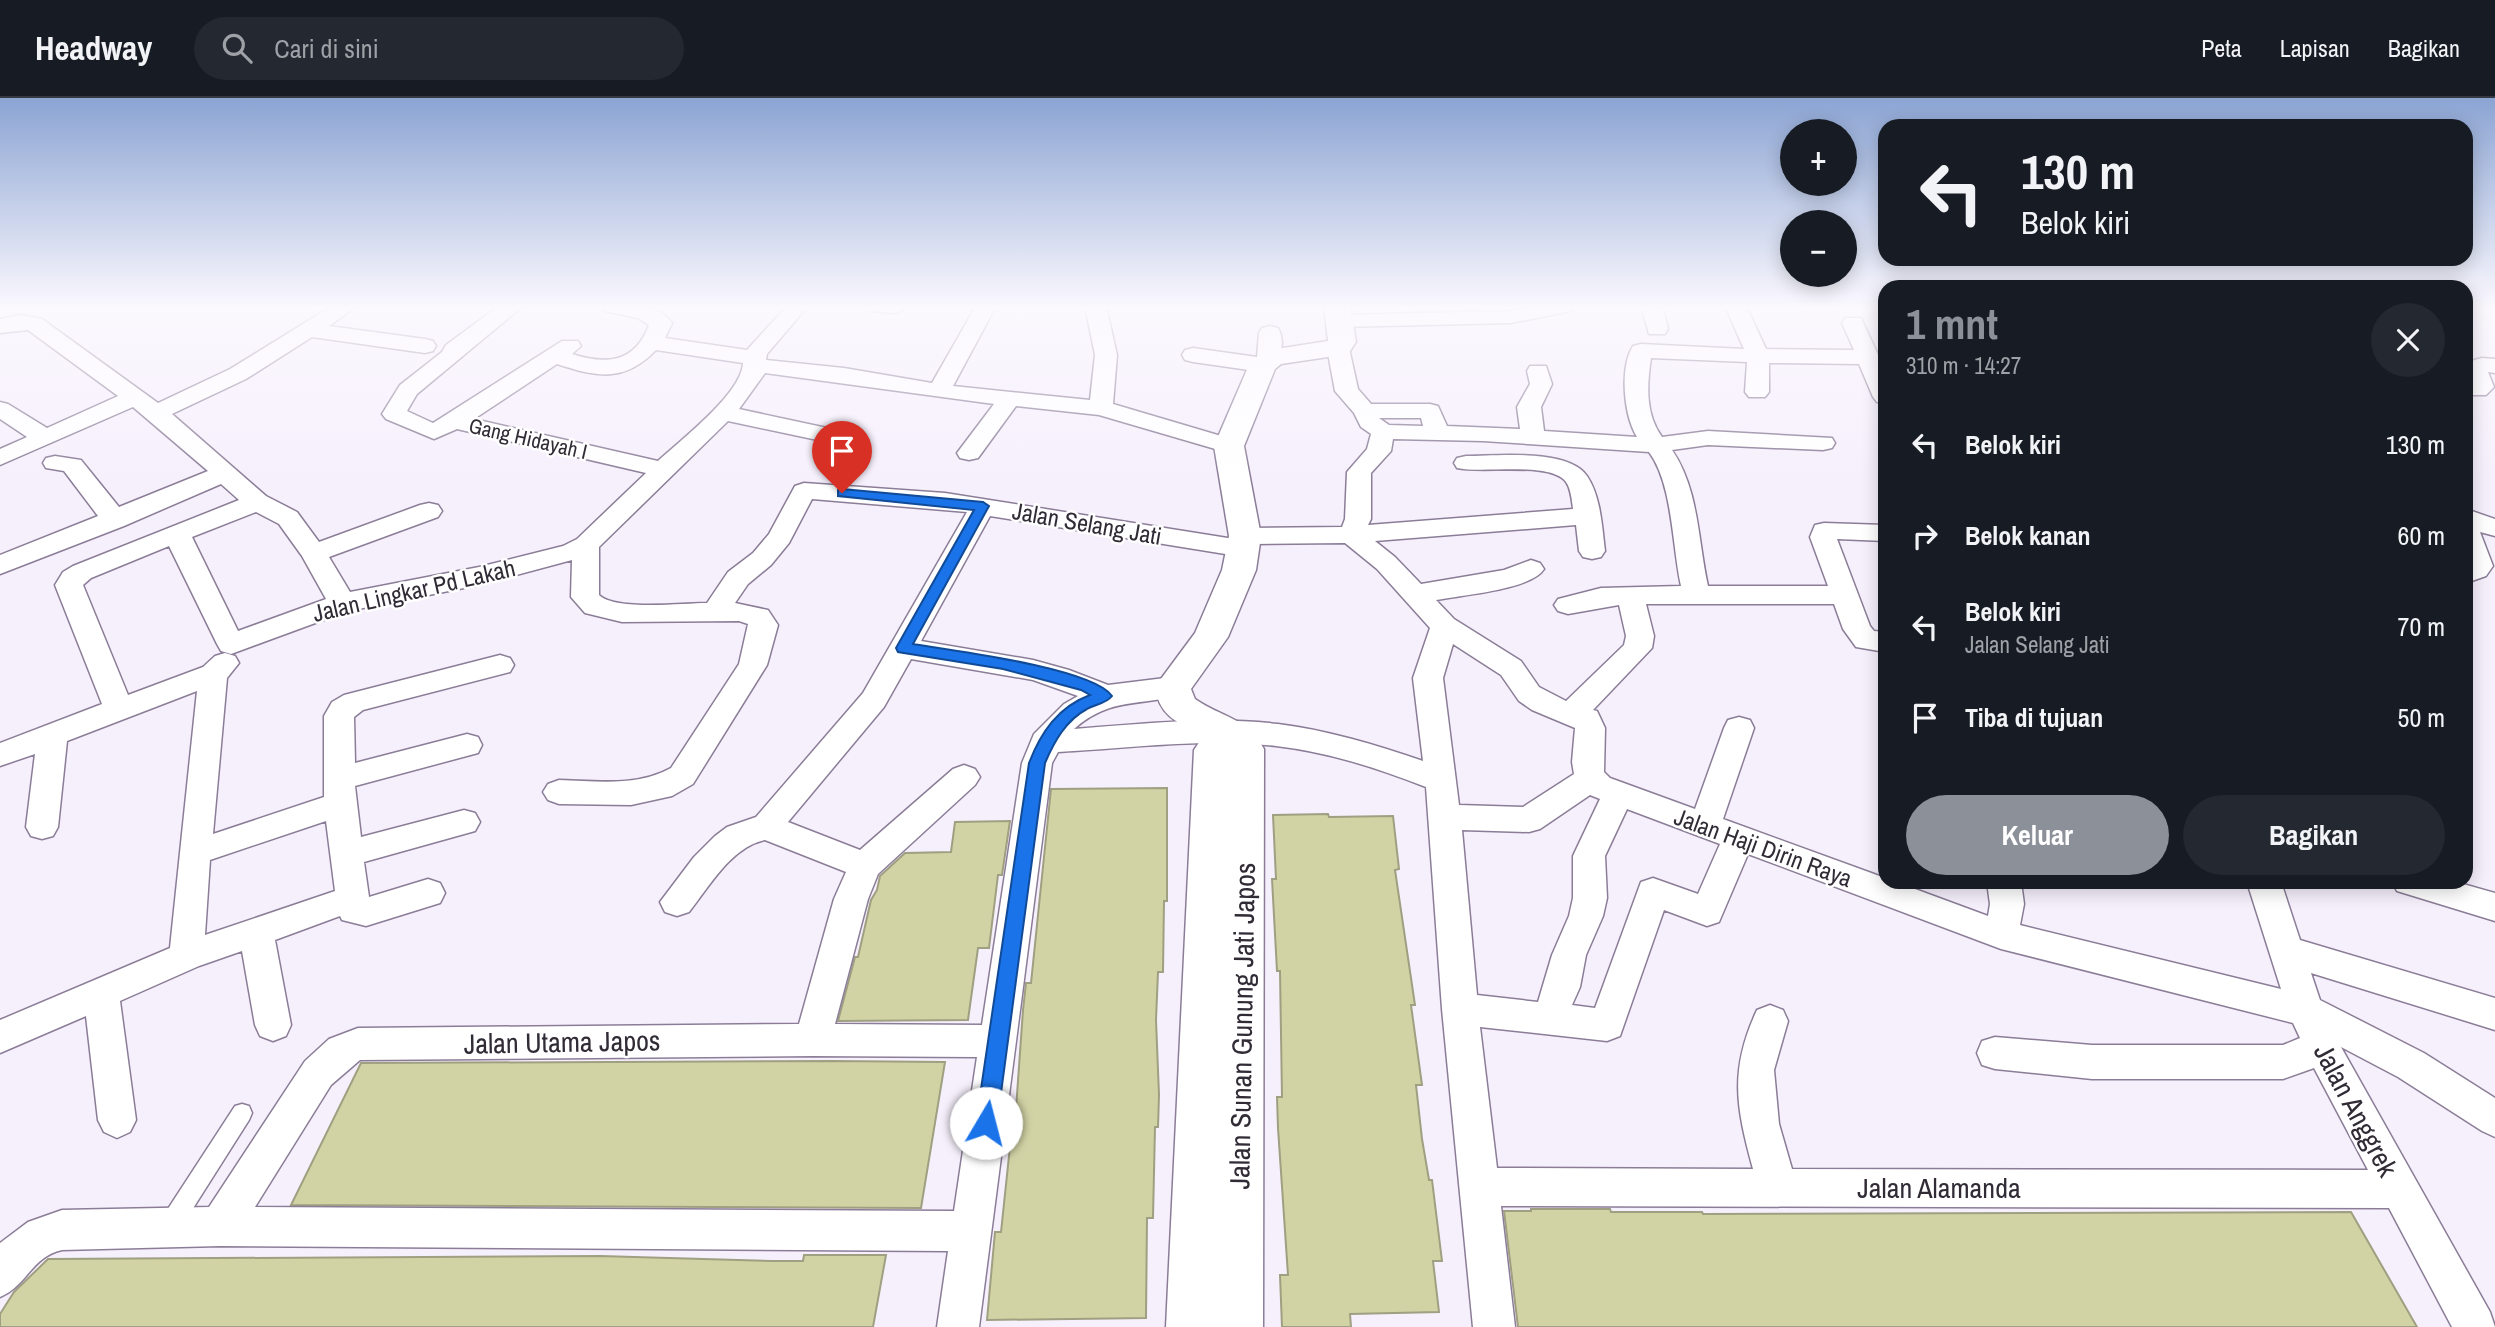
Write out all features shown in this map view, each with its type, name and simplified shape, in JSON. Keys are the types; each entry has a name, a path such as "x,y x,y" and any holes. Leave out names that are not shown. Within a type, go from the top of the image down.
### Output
{"street":[{"name":"Jalan Lingkar Pd Lakah","path":"87,363 156,413 257,502 288,518 314,554 339,598"},
{"path":"156,413 255,363"},
{"name":"Gang Hidayah I","path":"441,363 408,390 393,411 394,414 434,432 454,421 663,470"},
{"path":"454,421 544,363"},
{"path":"588,363 601,370 618,369 629,363"},
{"name":"Jalan Lingkar Pd Lakah","path":"231,644 339,598 480,576 579,549 723,413 747,386 753,376 753,363"},
{"path":"762,363 939,391 1101,408 1229,446"},
{"path":"939,391 954,363"},
{"path":"1101,408 1105,363"},
{"path":"1228,732 1182,709 1174,699 1173,687 1211,638 1239,570 1245,542 1229,446 1262,363"},
{"path":"1341,363 1347,391 1365,411 1369,422 1383,432 1533,436 1657,445 1708,438 1823,443"},
{"path":"1638,363 1636,381 1643,426 1666,456 1674,478 1698,596"},
{"path":"1757,392 1758,363"},
{"path":"1869,363 1878,382"},
{"path":"2473,389 2482,387 2476,370 2482,365 2495,366"},
{"path":"1533,436 1529,407 1541,384 1538,370"},
{"path":"0,458 134,398"},
{"path":"969,453 1009,399"},
{"path":"0,409 46,438"},
{"path":"1365,411 1430,411 1438,434"},
{"path":"723,413 855,441"},
{"path":"1351,535 1358,519 1359,472 1378,451 1383,432"},
{"path":"55,463 72,465 115,520"},
{"path":"1466,463 1541,464 1563,469 1577,479 1592,551"},
{"path":"4,557 115,520 223,474"},
{"name":"Jalan Selang Jati","path":"716,611 738,578 762,559 780,537 804,491 983,506 1245,542"},
{"path":"119,709 69,585 73,578 82,572 257,502"},
{"path":"766,827 874,700 983,506"},
{"path":"314,554 429,511"},
{"path":"1245,542 1586,516"},
{"path":"2473,520 2495,528"},
{"path":"1878,533 1824,531 1826,548 1860,636 1866,640 1878,641"},
{"path":"0,755 213,674 230,657 231,644 178,533"},
{"path":"1351,535 1417,594 1444,625 1505,663 1529,694 1542,703 1573,712 1586,719 1592,732 1587,765 1604,787 1589,856 1590,898 1586,916 1569,955 1562,987 1549,1018"},
{"path":"2473,547 2480,566 2473,571"},
{"path":"559,792 631,793 661,788 682,776 753,665 764,625 758,617 716,611 622,613 595,607 586,597 579,549"},
{"path":"1417,594 1509,578 1531,569"},
{"path":"1573,712 1638,648 1640,636 1630,594"},
{"path":"1568,605 1601,597 1630,594 1843,594"},
{"path":"1444,625 1429,678 1445,817 1460,1009 1494,1327"},
{"path":"903,648 1003,664 1087,686 1104,696"},
{"path":"428,893 366,912 354,910 340,791 339,716 347,706 499,665"},
{"path":"187,957 188,919 213,674"},
{"path":"958,1327 1037,763 1045,742 1062,719 1081,705 1104,696 1138,689 1173,687"},
{"path":"1704,827 1739,728"},
{"path":"1045,742 1228,732 1293,737 1399,764 1441,780"},
{"name":"Jalan Sunan Gunung Jati Japos","path":"1228,732 1213,750 1228,835 1223,1040 1237,1327"},
{"path":"42,827 53,734"},
{"path":"196,852 340,791 467,745"},
{"path":"813,1040 851,899 864,866 964,777"},
{"path":"1445,817 1529,820 1604,787"},
{"name":"Jalan Haji Dirin Raya","path":"1604,787 1704,827 2001,935 2313,1028 2411,1065 2495,1119"},
{"path":"347,854 464,822"},
{"path":"677,902 732,839 741,832 766,827 864,866"},
{"path":"1460,1009 1607,1025 1653,892 1707,912 1738,839"},
{"path":"2001,935 2007,904 2005,889"},
{"name":"Jalan Anggrek","path":"2266,889 2313,1028 2475,1327"},
{"path":"2433,889 2495,907"},
{"path":"0,1037 187,957 351,899"},
{"path":"256,932 273,1025"},
{"path":"2288,951 2495,1014"},
{"path":"101,993 117,1120"},
{"path":"1770,1021 1755,1070 1760,1124 1778,1188"},
{"path":"1995,1053 2092,1062 2283,1062 2298,1058 2313,1028"},
{"name":"Jalan Sunan Gunung Jati Japos","path":"1192,1327 1223,1040"},
{"name":"Jalan Utama Japos","path":"220,1226 318,1073 335,1056 358,1044 998,1041"},
{"name":"Jalan Alamanda","path":"1479,1187 2398,1189"},
{"path":"0,1276 19,1252 47,1232 220,1226 971,1231"}],"lane":[{"path":"169,1227 242,1113"}],"building":[{"path":"1167,788 1167,901 1164,901 1163,972 1158,972 1158,1127 1155,1127 1153,1218 1147,1218 1146,1318 987,1320 995,1232 1001,1232 1011,1137 1014,1137 1023,1010 1026,983 1031,983 1051,789"},
{"path":"1328,814 1329,817 1393,816 1399,869 1395,870 1415,1005 1411,1005 1422,1085 1416,1085 1442,1261 1433,1261 1439,1312 1350,1314 1351,1327 1282,1327 1280,1275 1288,1275 1278,1128 1277,1097 1282,1097 1280,971 1277,971 1272,879 1276,879 1273,815"},
{"path":"1010,821 1002,875 998,875 989,948 978,948 968,1020 838,1021 880,876 905,853 951,852 955,822"},
{"path":"945,1062 921,1208 291,1205 361,1063"},
{"path":"1610,1209 1611,1212 1703,1214 2351,1212 2417,1327 1518,1327 1504,1211"},
{"path":"804,1255 886,1255 873,1327 0,1327 0,1314 14,1292 48,1259 600,1256 803,1261"}],"route":[{"path":"842,493 983,506 903,648 1003,664 1087,686 1104,696 1081,705 1062,719 1045,742 1037,763 986,1123"}]}
